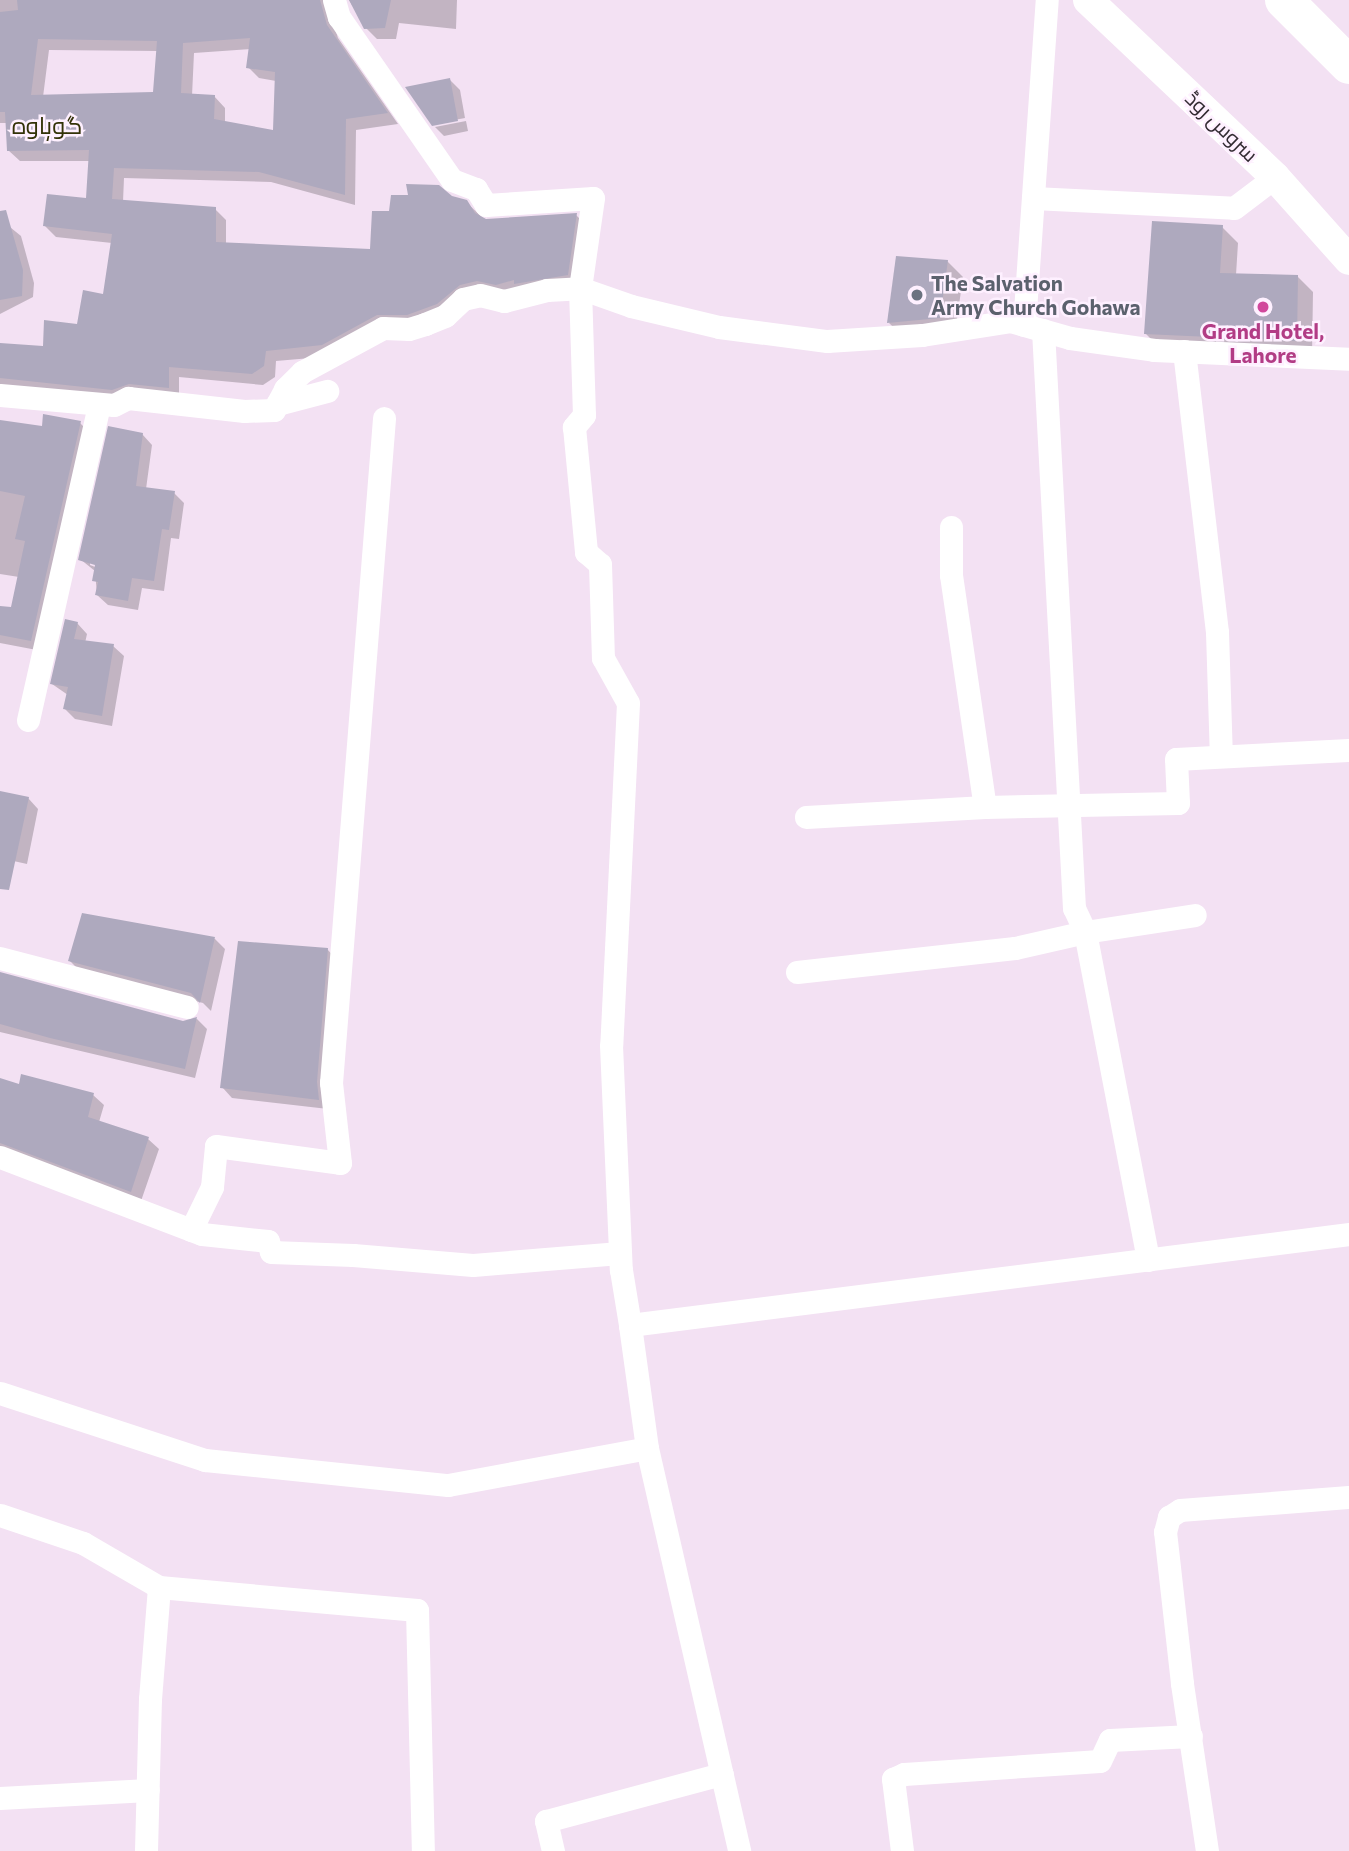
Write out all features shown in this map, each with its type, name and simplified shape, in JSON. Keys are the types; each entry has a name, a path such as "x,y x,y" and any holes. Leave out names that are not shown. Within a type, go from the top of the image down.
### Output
{"highway":[{"path":"1284,0 1349,65"}],"street":[{"path":"334,0 339,17 452,180 476,188 486,205 593,198 579,288 584,415 575,427 586,552 600,564 603,658 628,703 611,1045 621,1253 647,1448 739,1851"},
{"path":"1047,0 1033,198 1034,328 1074,908 1085,932 1148,1260"},
{"name":"سروس روڈ","path":"1088,0 1275,177 1349,260"},
{"path":"1033,198 1234,208 1275,177"},
{"path":"0,395 114,405 128,398 244,411 274,410 285,389 302,372 383,328 409,330 445,316 463,299 480,295 504,301 547,290 579,288 631,306 719,327 827,341 922,335 1010,321 1070,338 1154,350 1349,359"},
{"path":"1184,351 1217,632 1221,756"},
{"path":"277,404 327,391"},
{"path":"28,720 99,404"},
{"path":"191,1230 212,1187 216,1146 340,1163 331,1083 384,418"},
{"path":"951,527 951,575 985,807"},
{"path":"806,817 985,807 1178,803 1176,760 1349,750"},
{"path":"797,972 1014,948 1085,932 1195,915"},
{"path":"0,958 187,1007"},
{"path":"0,1157 202,1234 268,1241 271,1252 473,1265 621,1253"},
{"path":"630,1325 1349,1234"},
{"path":"0,1393 205,1460 449,1485 647,1448"},
{"path":"1207,1851 1166,1532 1169,1517 1180,1510 1349,1497"},
{"path":"0,1514 83,1543 159,1587 417,1611 422,1851"},
{"path":"146,1851 150,1699 159,1587"},
{"path":"902,1851 893,1779 904,1774 1100,1761 1110,1740 1191,1736"},
{"path":"553,1851 546,1821 722,1774"},
{"path":"0,1798 148,1790"}],"building":[{"path":"17,0 320,0 327,25 388,113 346,119 345,195 259,172 114,168 112,199 216,207 216,242 370,249 372,211 389,211 391,195 408,195 406,184 439,185 452,196 467,200 475,213 486,219 577,213 568,275 514,284 514,280 496,285 477,281 460,285 437,304 407,315 377,315 322,345 266,351 264,366 252,374 169,367 169,388 129,384 112,390 0,378 0,343 43,346 44,320 77,324 83,290 103,294 112,234 43,226 47,194 86,198 89,150 7,151 5,112 0,112 0,12 18,10","holes":["250,38 246,68 275,72 273,130 214,119 215,95 181,93 183,43","38,39 157,41 153,92 31,95"]},
{"path":"349,0 391,0 385,28 364,29"},
{"path":"450,78 458,121 432,126 405,87"},
{"path":"6,210 23,270 22,296 0,300 0,211"},
{"path":"1152,221 1223,225 1220,273 1298,275 1297,341 1144,334"},
{"name":"The Salvation Army Church Gohawa","path":"896,256 948,260 940,318 887,323"},
{"path":"43,414 81,421 31,641 0,635 0,606 11,607 25,541 15,539 25,496 0,491 0,420 42,426"},
{"path":"108,426 143,433 136,486 175,491 169,530 162,529 154,581 132,578 128,601 95,595 98,582 92,581 95,565 78,560"},
{"path":"65,619 78,622 74,639 114,644 102,716 63,709 68,687 50,684"},
{"path":"0,791 29,797 9,890 0,889"},
{"path":"82,913 215,937 200,1003 191,993 68,961"},
{"path":"238,941 328,948 317,1082 319,1100 220,1088"},
{"path":"0,972 183,1021 197,1017 185,1069 0,1024"},
{"path":"21,1074 94,1093 88,1117 149,1137 131,1192 0,1143 0,1078 19,1084"}],"place":[{"name":"The Salvation Army Church Gohawa","path":"917,295"},
{"name":"Grand Hotel, Lahore","path":"1263,307"}],"district":[{"name":"گوہاوہ","path":"47,125"}]}
